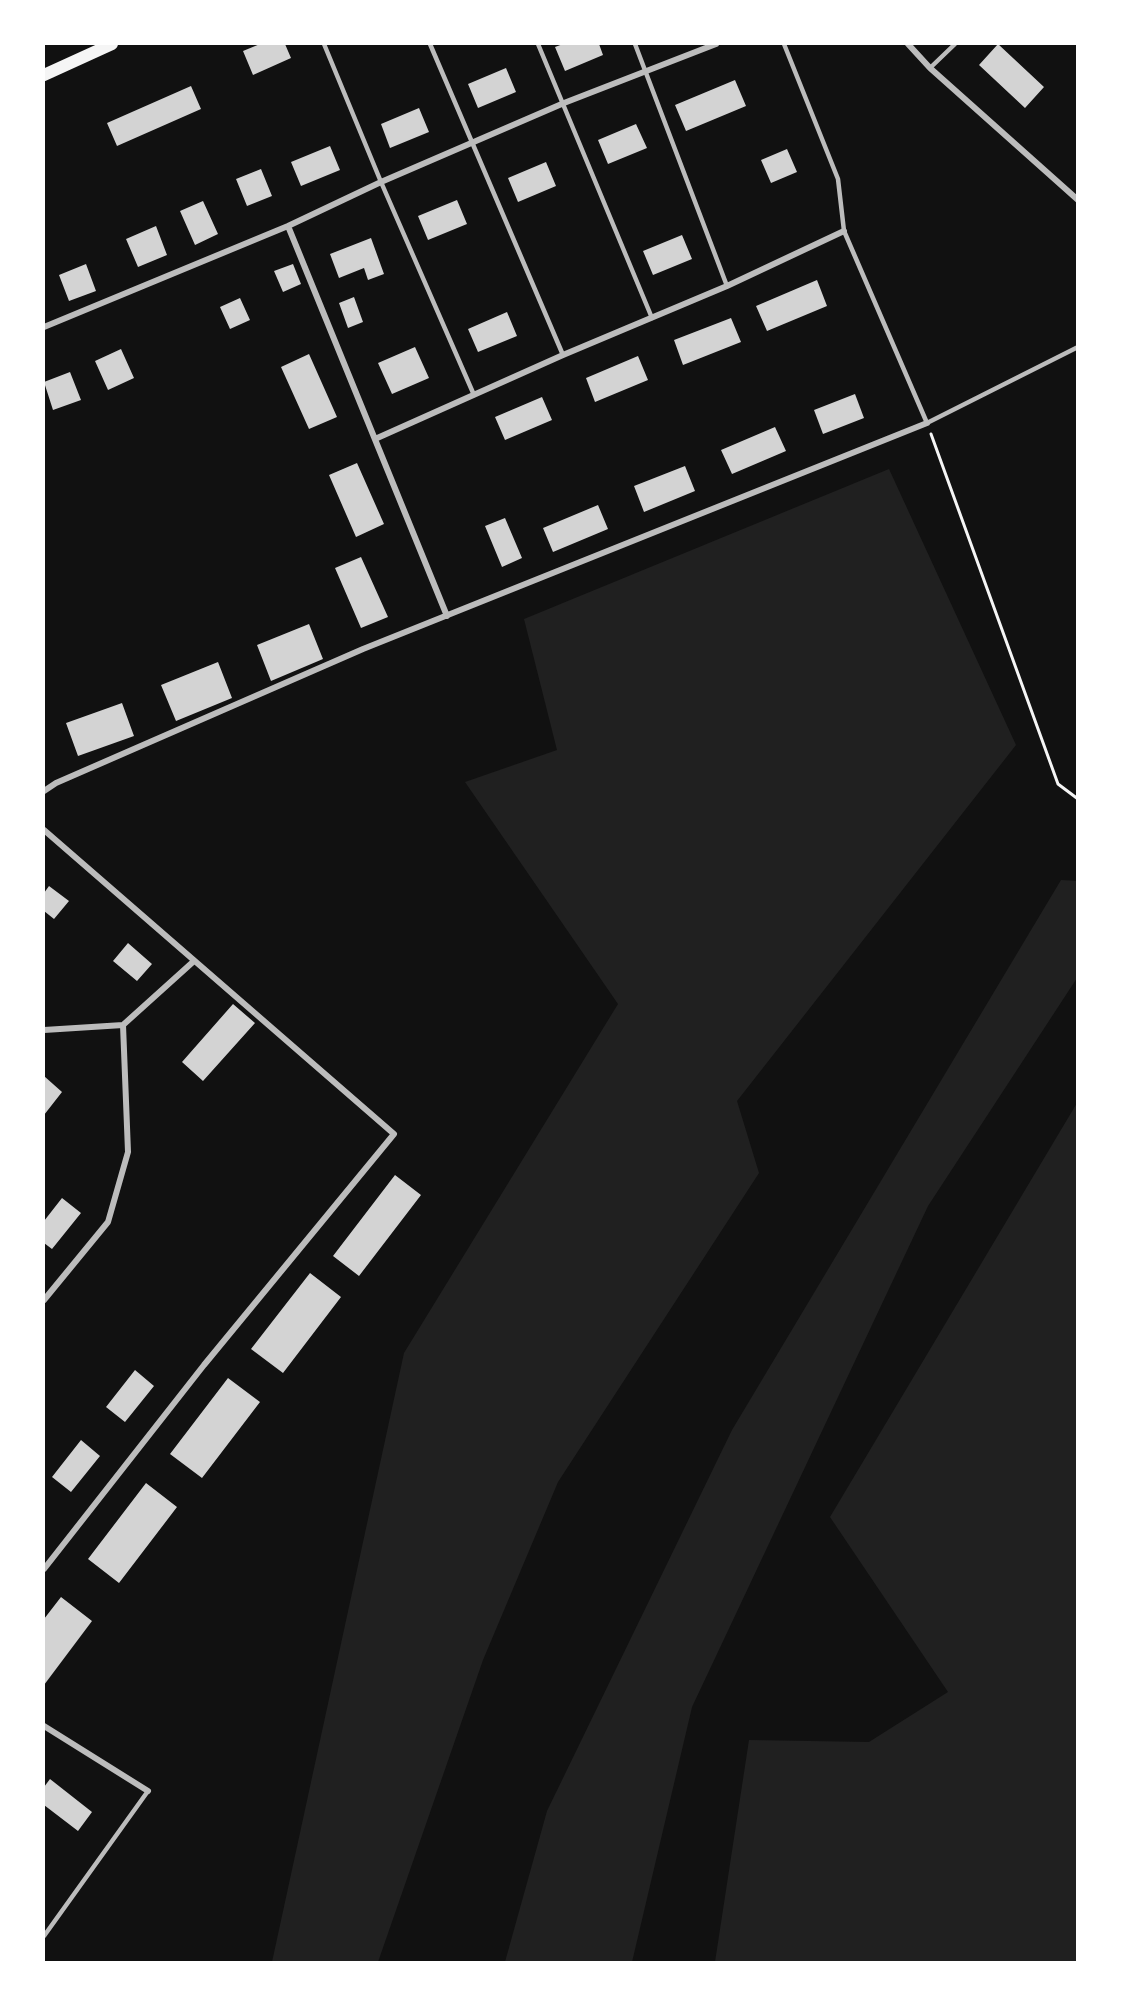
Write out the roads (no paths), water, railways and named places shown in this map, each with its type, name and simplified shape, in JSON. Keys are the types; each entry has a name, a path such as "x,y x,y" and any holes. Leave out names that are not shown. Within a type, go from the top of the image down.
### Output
{"main road":[{"path":"44,75 112,44"}],"street":[{"path":"44,327 288,226 381,182 564,103 716,44"},
{"path":"908,44 930,68 1077,200"},
{"path":"288,226 447,616"},
{"path":"375,439 728,286 844,231"},
{"path":"44,791 56,783 363,649 927,423"},
{"path":"44,830 394,1134 204,1365 44,1569"},
{"path":"44,1030 123,1024 194,961"},
{"path":"44,1300 108,1222 128,1152 123,1024"},
{"path":"44,1726 148,1791"}],"lane":[{"path":"324,44 381,182 474,395"},
{"path":"430,44 563,356"},
{"path":"538,44 652,318"},
{"path":"635,44 728,286"},
{"path":"784,44 838,179 844,231 927,423 1077,347"},
{"path":"930,68 955,44"},
{"path":"44,1936 148,1791"}]}
